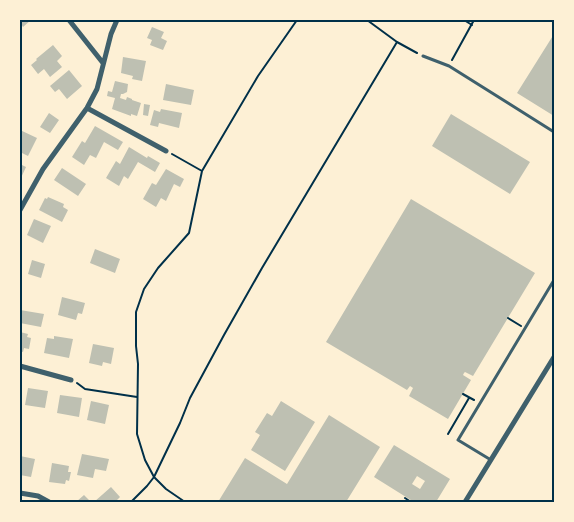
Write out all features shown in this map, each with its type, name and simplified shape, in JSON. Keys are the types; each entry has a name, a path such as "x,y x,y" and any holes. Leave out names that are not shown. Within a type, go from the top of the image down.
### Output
{"street":[{"path":"69,20 103,63"},
{"path":"20,210 43,169 87,108 97,89 111,34 117,20"},
{"path":"87,108 166,151"},
{"path":"465,502 554,357"},
{"path":"20,366 71,380"},
{"path":"20,493 38,496 49,502"}],"lane":[{"path":"423,56 448,66 554,132"},
{"path":"492,460 458,440 554,280"}],"path":[{"path":"185,502 166,489 154,477 145,460 137,434 138,364 136,312 144,289 158,268 189,233 202,171 258,76 297,20"},
{"path":"367,20 397,42 423,56"},
{"path":"464,20 472,25"},
{"path":"448,66 474,20"},
{"path":"131,502 154,477 190,398 224,336 262,268 397,42"},
{"path":"166,151 202,171"},
{"path":"508,318 525,328"},
{"path":"71,380 85,389 137,397"},
{"path":"463,394 473,400"},
{"path":"448,434 469,398"},
{"path":"405,498 411,502"}],"building":[{"path":"20,20 31,20 23,27"},
{"path":"152,27 164,32 161,38 167,41 163,50 150,45 152,40 147,38"},
{"path":"554,34 554,116 517,93"},
{"path":"53,45 62,56 57,61 62,67 50,77 44,69 38,74 31,65"},
{"path":"123,57 146,61 142,81 132,79 133,76 121,73"},
{"path":"69,70 82,86 67,99 59,89 55,92 50,86"},
{"path":"115,81 128,84 127,92 121,94 120,98 126,100 127,97 141,103 137,116 131,114 131,116 112,109 115,98 107,96 108,91 112,92"},
{"path":"166,84 194,90 191,105 163,100"},
{"path":"144,104 150,105 148,116 143,115"},
{"path":"161,109 182,113 179,128 159,123 158,127 150,125 154,110 160,112"},
{"path":"49,113 59,120 50,133 40,127"},
{"path":"451,114 530,162 510,194 432,146"},
{"path":"95,126 123,142 118,150 104,142 96,158 90,155 84,165 72,157 82,141 85,143"},
{"path":"20,130 37,138 28,156 20,152"},
{"path":"129,147 147,158 148,156 160,163 155,172 138,162 128,179 124,176 119,186 106,178 116,161 120,164"},
{"path":"20,164 26,167 20,180"},
{"path":"62,168 86,184 78,196 54,180"},
{"path":"166,169 184,179 180,187 174,184 166,201 161,198 156,207 143,199 152,183 156,185"},
{"path":"48,197 64,204 63,207 68,210 62,222 39,210 45,198 47,199"},
{"path":"411,199 535,273 473,376 464,373 463,375 471,380 448,419 409,396 413,388 410,386 407,390 326,342"},
{"path":"34,219 51,226 43,243 27,235"},
{"path":"95,249 120,259 115,273 90,263"},
{"path":"32,260 45,264 41,278 28,274"},
{"path":"62,297 85,303 82,314 78,313 76,320 58,315"},
{"path":"20,310 44,314 41,327 20,323"},
{"path":"20,332 28,334 27,337 31,338 29,349 24,348 23,352 20,351"},
{"path":"54,336 73,339 69,358 44,353 47,338 54,339"},
{"path":"93,344 114,348 111,364 103,362 102,366 89,363"},
{"path":"28,388 48,391 45,408 25,405"},
{"path":"60,395 82,398 79,417 57,413"},
{"path":"91,401 109,405 105,424 87,420"},
{"path":"281,401 315,422 285,471 251,450 260,435 255,432 267,413 272,416"},
{"path":"329,415 380,447 346,502 218,502 245,458 287,484"},
{"path":"394,445 450,479 436,502 414,502 374,477","holes":["417,476 425,481 420,489 412,484"]},
{"path":"82,454 109,459 106,471 95,469 93,478 77,475"},
{"path":"20,456 35,459 31,477 20,475"},
{"path":"52,463 69,466 68,472 71,472 69,481 66,480 65,484 49,482"},
{"path":"111,487 120,497 115,502 94,502"},
{"path":"84,495 91,502 76,502"}]}
